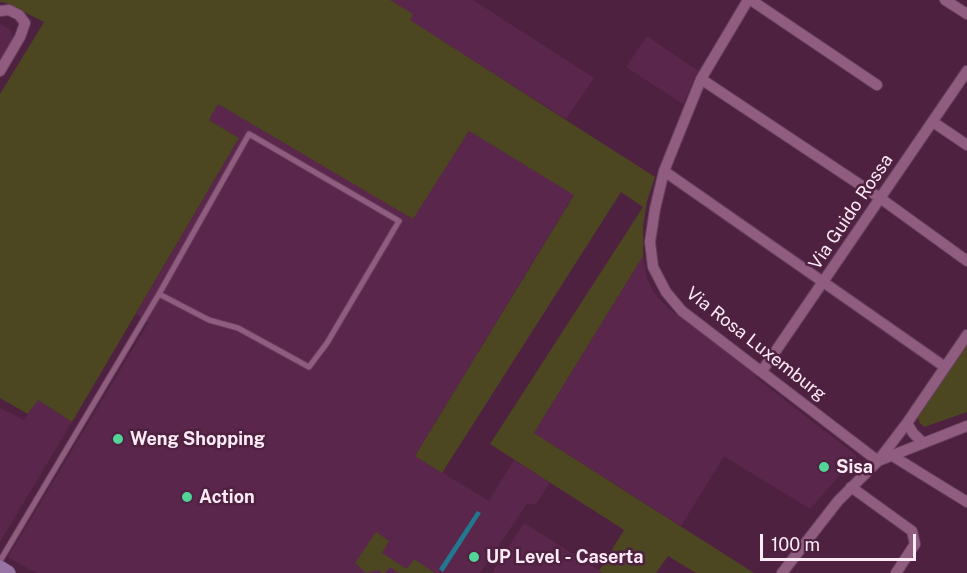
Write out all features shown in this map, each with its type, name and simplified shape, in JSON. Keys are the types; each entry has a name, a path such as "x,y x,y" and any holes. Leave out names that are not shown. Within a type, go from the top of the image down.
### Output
{"main road":[{"path":"0,568 9,573"}],"street":[{"name":"Via Rosa Luxemburg","path":"750,0 701,79 664,171 650,242 653,267 666,292 682,311 878,461"},
{"path":"750,0 877,85"},
{"path":"945,0 967,15"},
{"path":"0,11 9,10 20,15 25,23 20,37 0,71"},
{"name":"Via Guido Rossa","path":"762,371 967,71"},
{"path":"701,79 880,198 967,261"},
{"path":"933,122 967,145"},
{"path":"664,171 945,367"},
{"path":"782,573 838,501 878,461 967,335"},
{"path":"907,423 922,442"},
{"path":"878,461 967,426"},
{"path":"891,455 967,502"},
{"path":"851,488 912,531 915,544 897,573"}],"lane":[{"path":"0,561 159,294 249,134 399,221 327,343 309,367 238,328 209,320 159,294"}],"shaded area":[{"path":"0,0 390,0 413,14 410,20 655,177 647,201 643,226 643,256 534,433 754,573 696,573 668,556 656,573 603,573 599,571 624,530 490,444 643,207 621,192 442,473 415,456 574,195 469,131 413,219 218,104 209,120 239,138 72,422 38,400 28,414 0,398 0,94 44,22"},
{"path":"390,0 473,0 594,78 566,119 409,20"},
{"path":"0,24 10,29 13,38 0,60"},
{"path":"647,36 698,71 683,104 626,67"},
{"path":"218,104 413,218 469,131 574,194 415,456 489,501 514,460 550,482 536,504 527,504 480,573 37,573 8,557 149,322 136,314 239,138 209,120"},
{"path":"643,256 647,279 654,293 668,308 757,372 755,377 857,456 810,509 724,456 681,526 534,433"},
{"path":"967,335 967,412 924,427 915,411"},
{"path":"38,400 72,422 0,542 0,408 24,420"},
{"path":"524,523 603,573 492,573"},
{"path":"376,532 389,541 382,553 407,569 414,559 435,573 399,573 390,567 385,573 381,573 380,570 366,573 355,563"}],"water":[{"path":"477,511 481,513 443,572 439,569"}],"place":[{"name":"Weng Shopping","path":"118,439"},
{"name":"Sisa","path":"824,467"},
{"name":"Action","path":"187,497"},
{"name":"UP Level - Caserta","path":"474,557"}]}
